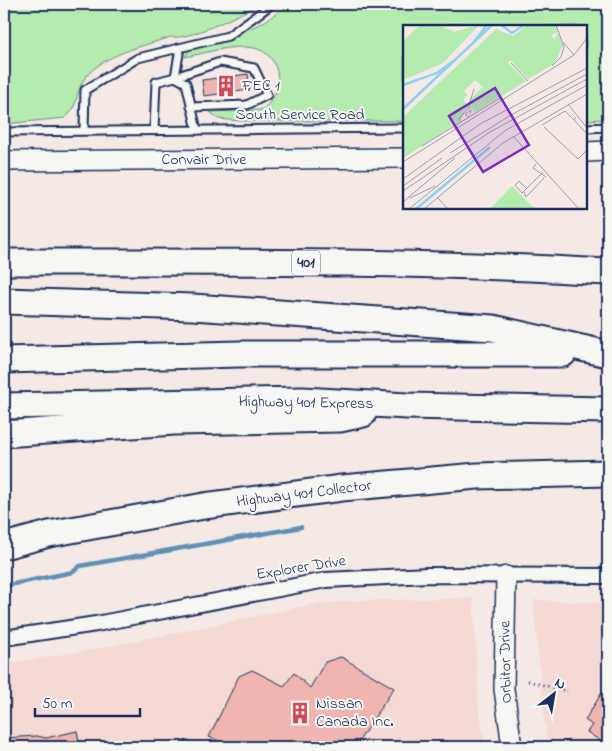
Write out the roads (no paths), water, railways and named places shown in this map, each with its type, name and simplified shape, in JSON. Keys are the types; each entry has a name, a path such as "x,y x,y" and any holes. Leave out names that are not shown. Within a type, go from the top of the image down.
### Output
{"highway":[{"name":"401","path":"4,262 262,262 524,267 608,272"},
{"path":"4,301 193,307 492,328 608,354"},
{"path":"4,360 239,354 608,354"},
{"name":"Highway 401 Express","path":"4,406 294,400 407,406 608,410"},
{"path":"4,434 174,422 340,419 407,406"},
{"name":"Highway 401 Collector","path":"4,546 50,534 204,506 342,488 477,476 608,473"},
{"path":"4,538 50,534"}],"street":[{"path":"587,152 608,151"},
{"name":"Convair Drive","path":"4,161 403,158"},
{"name":"Explorer Drive","path":"4,638 96,624 326,580 428,574 608,576"},
{"name":"Orbitor Drive","path":"506,576 504,689 512,747"}],"lane":[{"path":"84,130 85,90 138,58 228,36 272,4"},
{"path":"180,48 175,77 186,83 196,130"},
{"name":"South Service Road","path":"154,130 156,82 220,62 254,68 267,95 247,105 191,107"},
{"path":"587,128 608,127"},
{"name":"South Service Road","path":"4,132 403,128"}],"waterway":[{"path":"4,586 73,572 80,566 301,527"}],"place":[{"name":"FEC 1","path":"226,86"},
{"name":"Nissan Canada Inc.","path":"300,713"}]}
